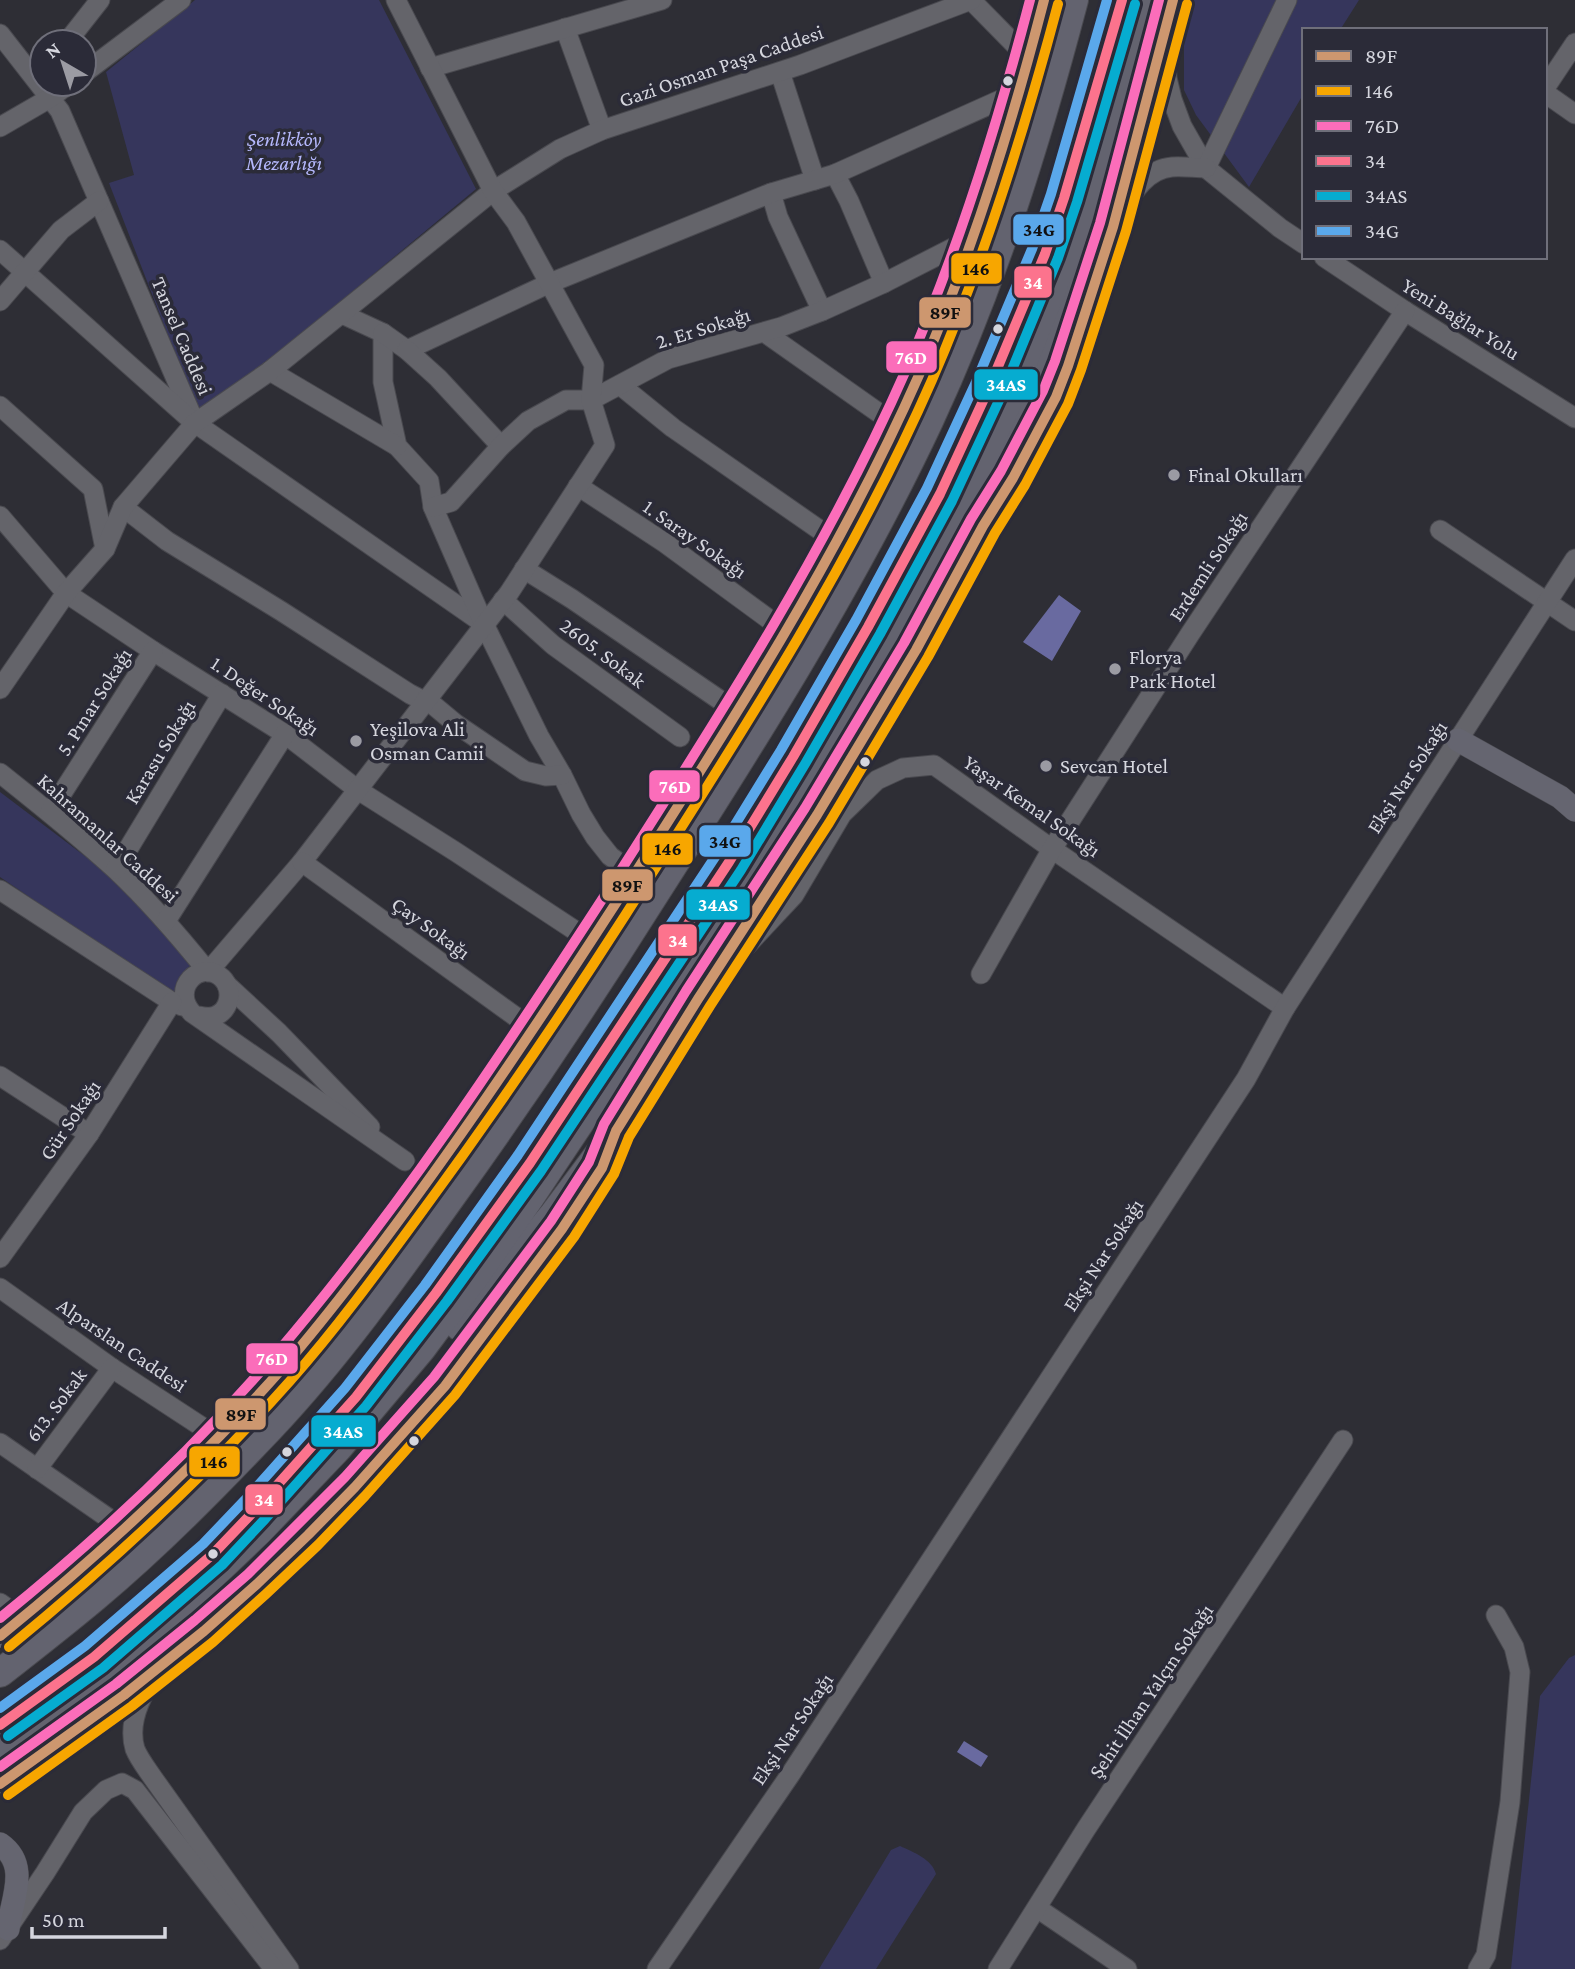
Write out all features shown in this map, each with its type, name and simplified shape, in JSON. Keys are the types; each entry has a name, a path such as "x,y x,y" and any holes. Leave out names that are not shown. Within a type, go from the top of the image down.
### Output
{"highway":[{"path":"0,1673 139,1558 272,1426 305,1388 380,1297 530,1085 622,945 788,680 895,492 953,366 994,261 1031,152 1074,0"},
{"path":"0,1748 106,1671 154,1631 259,1531 318,1470 422,1348 529,1199 687,963 864,681 969,488 1003,414 1064,261 1142,0"},
{"path":"983,527 1063,324 1086,250 1097,191 1096,161"},
{"path":"318,1470 350,1447 377,1422 436,1357 554,1214 616,1131"}],"main road":[{"path":"0,1636 124,1529 219,1438 319,1325 428,1181 534,1030 688,791 837,541 896,425 939,328 974,237 1020,91 1044,0"},
{"path":"0,1784 124,1695 204,1631 308,1535 355,1487 445,1386 562,1229 602,1168 616,1131 848,763 916,650 1056,397 1113,227 1173,0"},
{"path":"1458,740 1560,797 1575,810"},
{"path":"0,1844 8,1850 17,1866 17,1882 4,1934"}],"street":[{"path":"78,28 100,0"},
{"path":"98,62 181,0"},
{"path":"430,68 662,0"},
{"path":"971,0 1029,59"},
{"name":"Gazi Osman Paşa Caddesi","path":"195,423 342,314 493,191 560,149 602,130 780,72 971,0"},
{"path":"1206,168 1287,0"},
{"path":"208,972 302,862 503,600 605,445 591,400 594,365 516,222 493,191 430,68 402,2"},
{"path":"565,28 602,130"},
{"path":"1165,38 1167,78 1172,99 1182,126 1206,168 1302,243"},
{"name":"Tansel Caddesi","path":"2,39 28,66"},
{"path":"1547,88 1575,43"},
{"path":"780,72 815,180"},
{"path":"407,351 550,283 771,193 835,174 1020,91"},
{"path":"1547,93 1575,114"},
{"path":"0,127 50,98"},
{"name":"Tansel Caddesi","path":"50,98 60,111 195,423 484,624"},
{"path":"1113,227 1142,181 1158,170 1171,167 1206,168"},
{"path":"835,174 884,283"},
{"path":"771,193 778,217 822,311"},
{"path":"0,301 61,230 99,201"},
{"name":"2. Er Sokağı","path":"433,507 451,502 501,446 528,421 566,400 591,400 668,359 764,332 822,311 974,237"},
{"path":"0,250 195,423 123,507 105,549 66,593 0,689"},
{"name":"Yeni Bağlar Yolu","path":"1327,259 1575,418"},
{"name":"Erdemli Sokağı","path":"981,974 1052,849 1405,311"},
{"path":"342,314 383,333 407,351 438,377 501,446"},
{"path":"764,332 896,425"},
{"path":"383,333 383,382 397,446"},
{"path":"270,370 397,446 429,481 433,507 484,624 539,736 595,837 610,856 634,874"},
{"path":"620,385 673,428 837,541"},
{"path":"0,406 93,489 105,549"},
{"name":"1. Saray Sokağı","path":"578,486 665,543 785,631"},
{"path":"123,507 167,541 410,694 425,700 525,771 546,776 562,775"},
{"name":"1. Değer Sokağı","path":"2,522 66,593 285,734 358,790 591,941"},
{"path":"1440,530 1575,621"},
{"name":"Ekşi Nar Sokağı","path":"657,1969 790,1776 1246,1079 1285,1008 1575,559"},
{"path":"524,569 736,710"},
{"name":"2605. Sokak","path":"503,600 552,645 680,737"},
{"name":"5. Pınar Sokağı","path":"50,812 153,651"},
{"name":"Karasu Sokağı","path":"116,869 222,694"},
{"path":"166,921 285,734"},
{"name":"Yaşar Kemal Sokağı","path":"698,999 794,895 842,814 877,780 903,768 934,765 1285,1008"},
{"name":"Kahramanlar Caddesi","path":"0,773 116,869 166,921 208,972"},
{"name":"Çay Sokağı","path":"302,862 534,1030"},
{"path":"0,890 186,1009 405,1161"},
{"path":"186,1009 183,994 189,980 194,975 208,972 216,974 428,1181"},
{"path":"186,1009 214,1016 226,1007 229,1000 227,985"},
{"name":"Gür Sokağı","path":"0,1258 89,1134 186,1009"},
{"path":"0,1076 89,1134"},
{"name":"Alparslan Caddesi","path":"0,1288 112,1368 219,1438"},
{"name":"613. Sokak","path":"37,1469 112,1368"},
{"name":"Şehit İlhan Yalçın Sokağı","path":"998,1969 1086,1829 1343,1440"},
{"path":"0,1443 124,1529"},
{"path":"0,1603 22,1619"},
{"path":"1478,1969 1486,1955 1510,1802 1520,1672 1514,1647 1496,1615"},
{"path":"163,1664 140,1702 132,1727 136,1750 289,1969"},
{"path":"4,1934 83,1812 106,1790 122,1783 135,1790 274,1969"},
{"path":"1037,1908 1127,1969"}],"green space":[{"name":"Şenlikköy Mezarlığı","path":"195,0 379,0 476,189 200,418 109,183 134,175 106,72"},
{"path":"1191,0 1359,0 1341,28 1302,28 1302,96 1249,187 1196,115 1184,90 1184,29"},
{"path":"0,792 147,903 200,962 174,995 0,877"},
{"path":"1575,1655 1575,1969 1511,1969 1540,1696 1569,1658"},
{"path":"900,1846 926,1860 936,1874 876,1969 819,1969 891,1850"}],"water":[{"path":"1059,595 1081,611 1052,661 1023,642"},
{"path":"964,1741 988,1756 981,1767 957,1752"}],"transit line":[{"name":"76D","path":"0,1618 109,1525 178,1459 243,1391 320,1301 448,1131 646,831 804,572 840,506 906,370 943,280 975,188 1030,0"},
{"name":"89F","path":"0,1636 74,1574 180,1476 280,1371 346,1291 461,1134 539,1021 655,842 737,712 815,580 887,444 919,375 989,190 1044,0"},
{"name":"34G","path":"0,1708 85,1646 203,1544 345,1388 425,1285 518,1155 717,854 856,620 927,488 976,382 1032,249 1051,194 1107,0"},
{"name":"34","path":"0,1725 94,1657 213,1554 356,1397 436,1293 530,1163 729,862 868,627 940,494 989,388 1045,254 1122,0"},
{"name":"76D","path":"0,1767 116,1684 248,1574 345,1477 434,1377 551,1221 589,1162 604,1124 686,991 805,808 904,643 1043,391 1100,223 1159,0"},
{"name":"89F","path":"0,1784 124,1695 204,1631 308,1535 355,1487 445,1386 562,1229 602,1168 616,1131 817,815 916,650 1056,397 1113,227 1173,0"},
{"name":"146","path":"9,1647 119,1552 190,1486 257,1417 324,1341 498,1105 576,991 667,849 790,653 900,450 969,288 1002,194 1058,4"},
{"name":"34AS","path":"8,1736 103,1668 222,1565 366,1406 447,1301 541,1171 741,870 880,634 952,501 1002,394 1058,258 1135,4"},
{"name":"146","path":"8,1795 132,1706 213,1642 318,1545 455,1395 574,1237 614,1174 629,1137 829,823 928,657 1068,404 1126,231 1187,4"}],"place":[{"name":"Final Okulları","path":"1174,475"},
{"name":"Florya Park Hotel","path":"1115,669"},
{"name":"Yeşilova Ali Osman Camii","path":"356,741"},
{"name":"Sevcan Hotel","path":"1046,766"}]}
